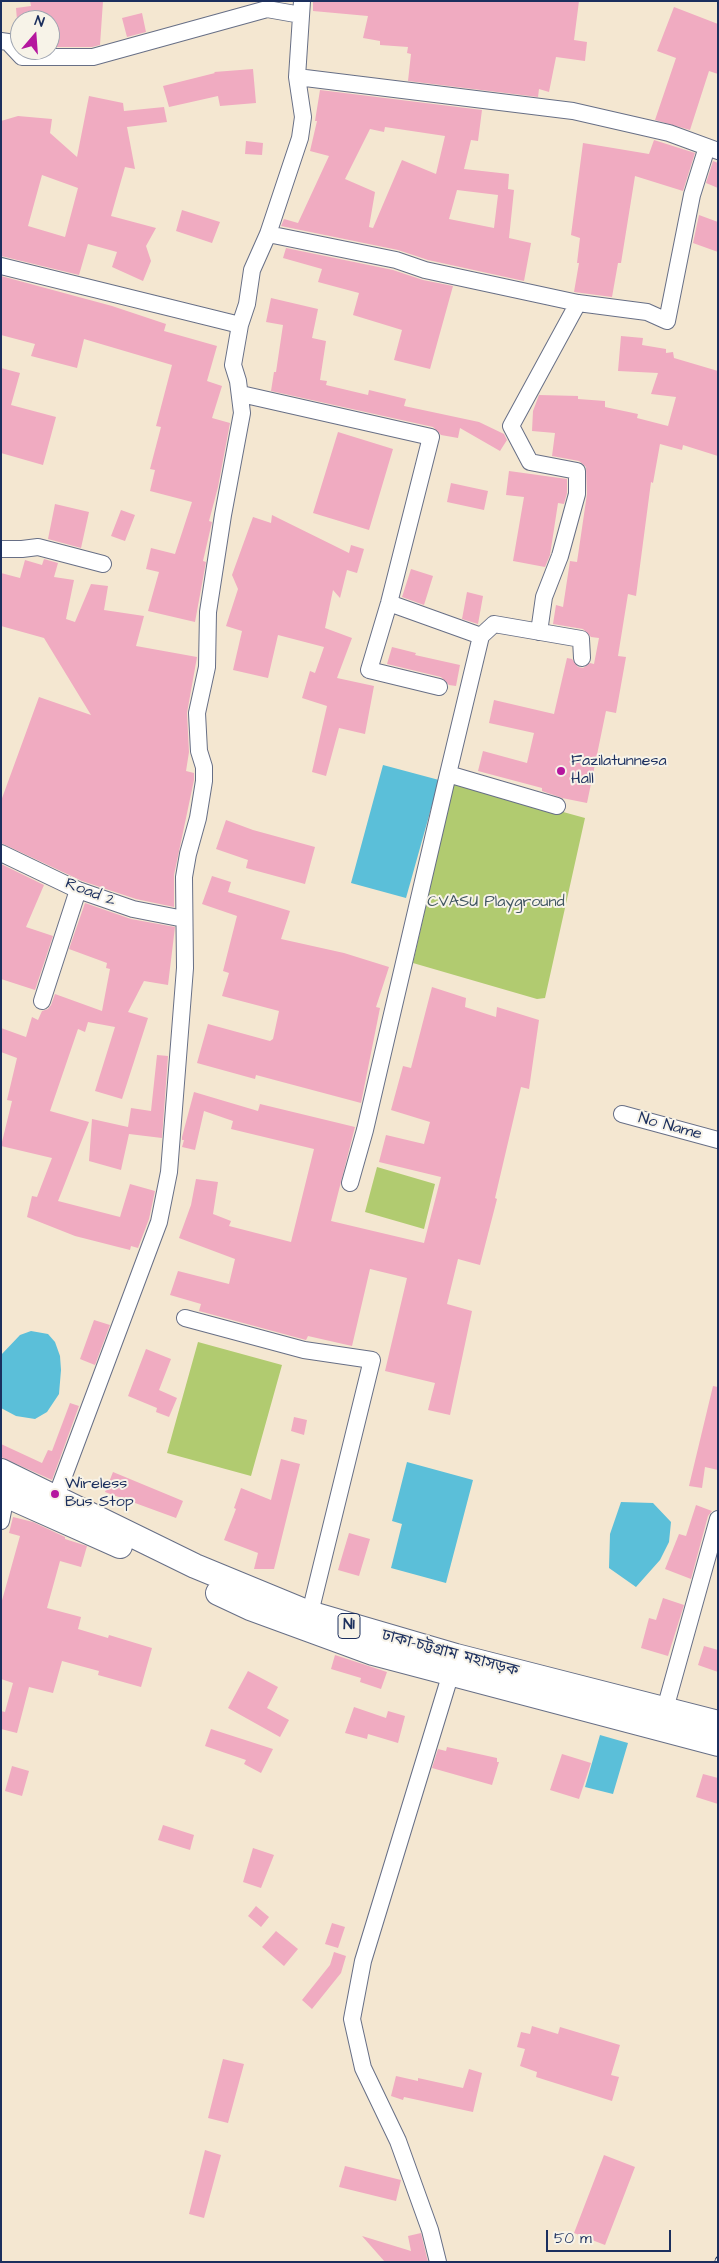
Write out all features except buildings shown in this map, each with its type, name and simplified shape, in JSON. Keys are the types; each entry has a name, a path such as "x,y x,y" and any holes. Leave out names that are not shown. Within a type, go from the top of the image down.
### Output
{"highway":[{"name":"ঢাকা-চট্টগ্রাম মহাসড়ক","path":"1,1471 373,1654 453,1666 665,1709 718,1723"},
{"name":"ঢাকা-চট্টগ্রাম মহাসড়ক","path":"4,1495 138,1554 250,1608 308,1621"},
{"name":"ঢাকা-চট্টগ্রাম মহাসড়ক","path":"453,1666 718,1744"}],"street":[{"path":"1,41 8,42 17,54 22,57 93,57 267,9 302,8 297,77 303,117 300,138 268,234 252,270 247,304 240,324 233,365 241,394 242,413 208,612 207,667 196,713 199,751 204,767 204,781 198,818 184,877 185,968 169,1172 159,1222 56,1497"},
{"path":"268,234 396,260 425,270 578,303 647,312 666,321 692,195 712,149 669,133 573,111 297,77"},
{"path":"1,266 240,324"},
{"path":"539,632 544,597 560,556 577,494 577,471 530,462 511,426 578,303"},
{"path":"241,394 431,437 389,603 368,670 439,687"},
{"path":"1,549 22,550 38,547 103,564"},
{"path":"389,603 481,636"},
{"path":"350,1183 365,1130 481,636 494,624 581,639 582,658"},
{"path":"448,774 557,806"},
{"name":"Road 2","path":"1,853 78,890 133,909 184,919"},
{"path":"42,1001 78,890"},
{"name":"No Name","path":"622,1114 718,1140"},
{"path":"184,1318 304,1350 372,1360 308,1621"},
{"path":"1,1521 4,1495"},
{"path":"665,1709 718,1519"},
{"path":"438,2262 430,2230 398,2141 363,2068 352,2019 363,1961 453,1666"}],"green space":[{"name":"CVASU Playground","path":"454,782 585,818 545,998 537,999 413,963"},
{"path":"377,1167 435,1184 424,1229 365,1212"},
{"path":"198,1342 282,1365 251,1476 167,1453"}],"water":[{"path":"383,765 439,780 406,898 351,883"},
{"path":"31,1331 48,1334 55,1342 60,1356 61,1370 59,1394 47,1412 35,1419 16,1416 1,1408 1,1355 20,1335"},
{"path":"407,1462 473,1480 446,1583 391,1568 402,1524 392,1521"},
{"path":"621,1502 653,1503 671,1522 669,1542 660,1560 636,1587 609,1568 610,1534"},
{"path":"600,1735 628,1743 613,1794 585,1787"}],"place":[{"name":"Fazilatunnesa Hall","path":"561,771"},
{"name":"Wireless Bus Stop","path":"55,1494"}]}
